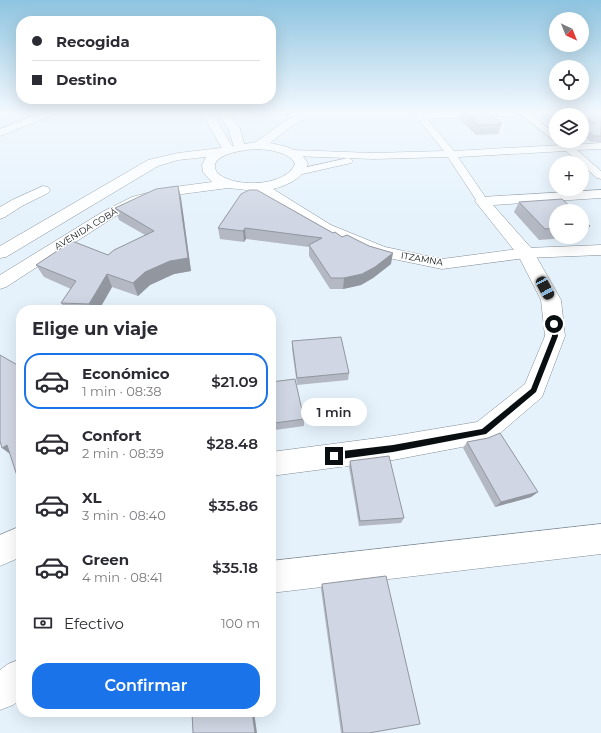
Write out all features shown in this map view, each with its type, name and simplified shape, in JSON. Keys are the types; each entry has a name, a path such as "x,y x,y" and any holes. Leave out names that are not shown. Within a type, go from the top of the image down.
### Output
{"street":[{"path":"0,253 153,163 170,157 186,154 242,147"},
{"path":"277,147 284,148 299,158 301,165 298,172"},
{"path":"276,463 393,448 484,432 534,390 555,336 551,300 526,253 482,201 445,147"},
{"path":"293,153 373,156 569,148 601,176"},
{"path":"229,149 213,158 208,164 209,172 215,178 227,184 242,186 259,186 282,181 298,172 373,156"},
{"name":"AVENIDA COBÁ","path":"0,283 109,214 137,200 166,192 227,184"},
{"name":"ITZAMNA","path":"259,186 325,228 380,251 442,264 526,253 601,250"},
{"path":"0,214 17,203 43,190"},
{"path":"482,201 601,194"},
{"path":"276,576 601,539"},
{"path":"0,551 16,543"},
{"path":"0,692 16,681"}],"building":[{"path":"178,186 188,258 170,261 145,272 133,283 107,274 89,304 61,303 76,281 36,265 72,241 108,255 114,250 154,231 115,208 156,189"},
{"path":"249,190 257,190 342,237 347,235 369,246 393,253 375,267 362,274 344,278 331,278 309,245 322,238 245,228 243,231 218,228 241,194"},
{"path":"562,199 567,204 549,204 549,229 545,229 519,202"},
{"path":"341,337 349,373 297,378 292,341"},
{"path":"0,355 16,364 16,473 7,445 2,448 0,441"},
{"path":"295,379 304,419 276,423 276,381"},
{"path":"500,433 538,492 501,502 467,442 488,438"},
{"path":"389,456 404,518 360,521 350,461"},
{"path":"386,576 420,724 369,733 343,733 322,584"},
{"path":"192,717 253,717 255,733 193,733"}],"route":[{"path":"334,456 393,448 484,432 534,390 555,336 554,324"}]}
